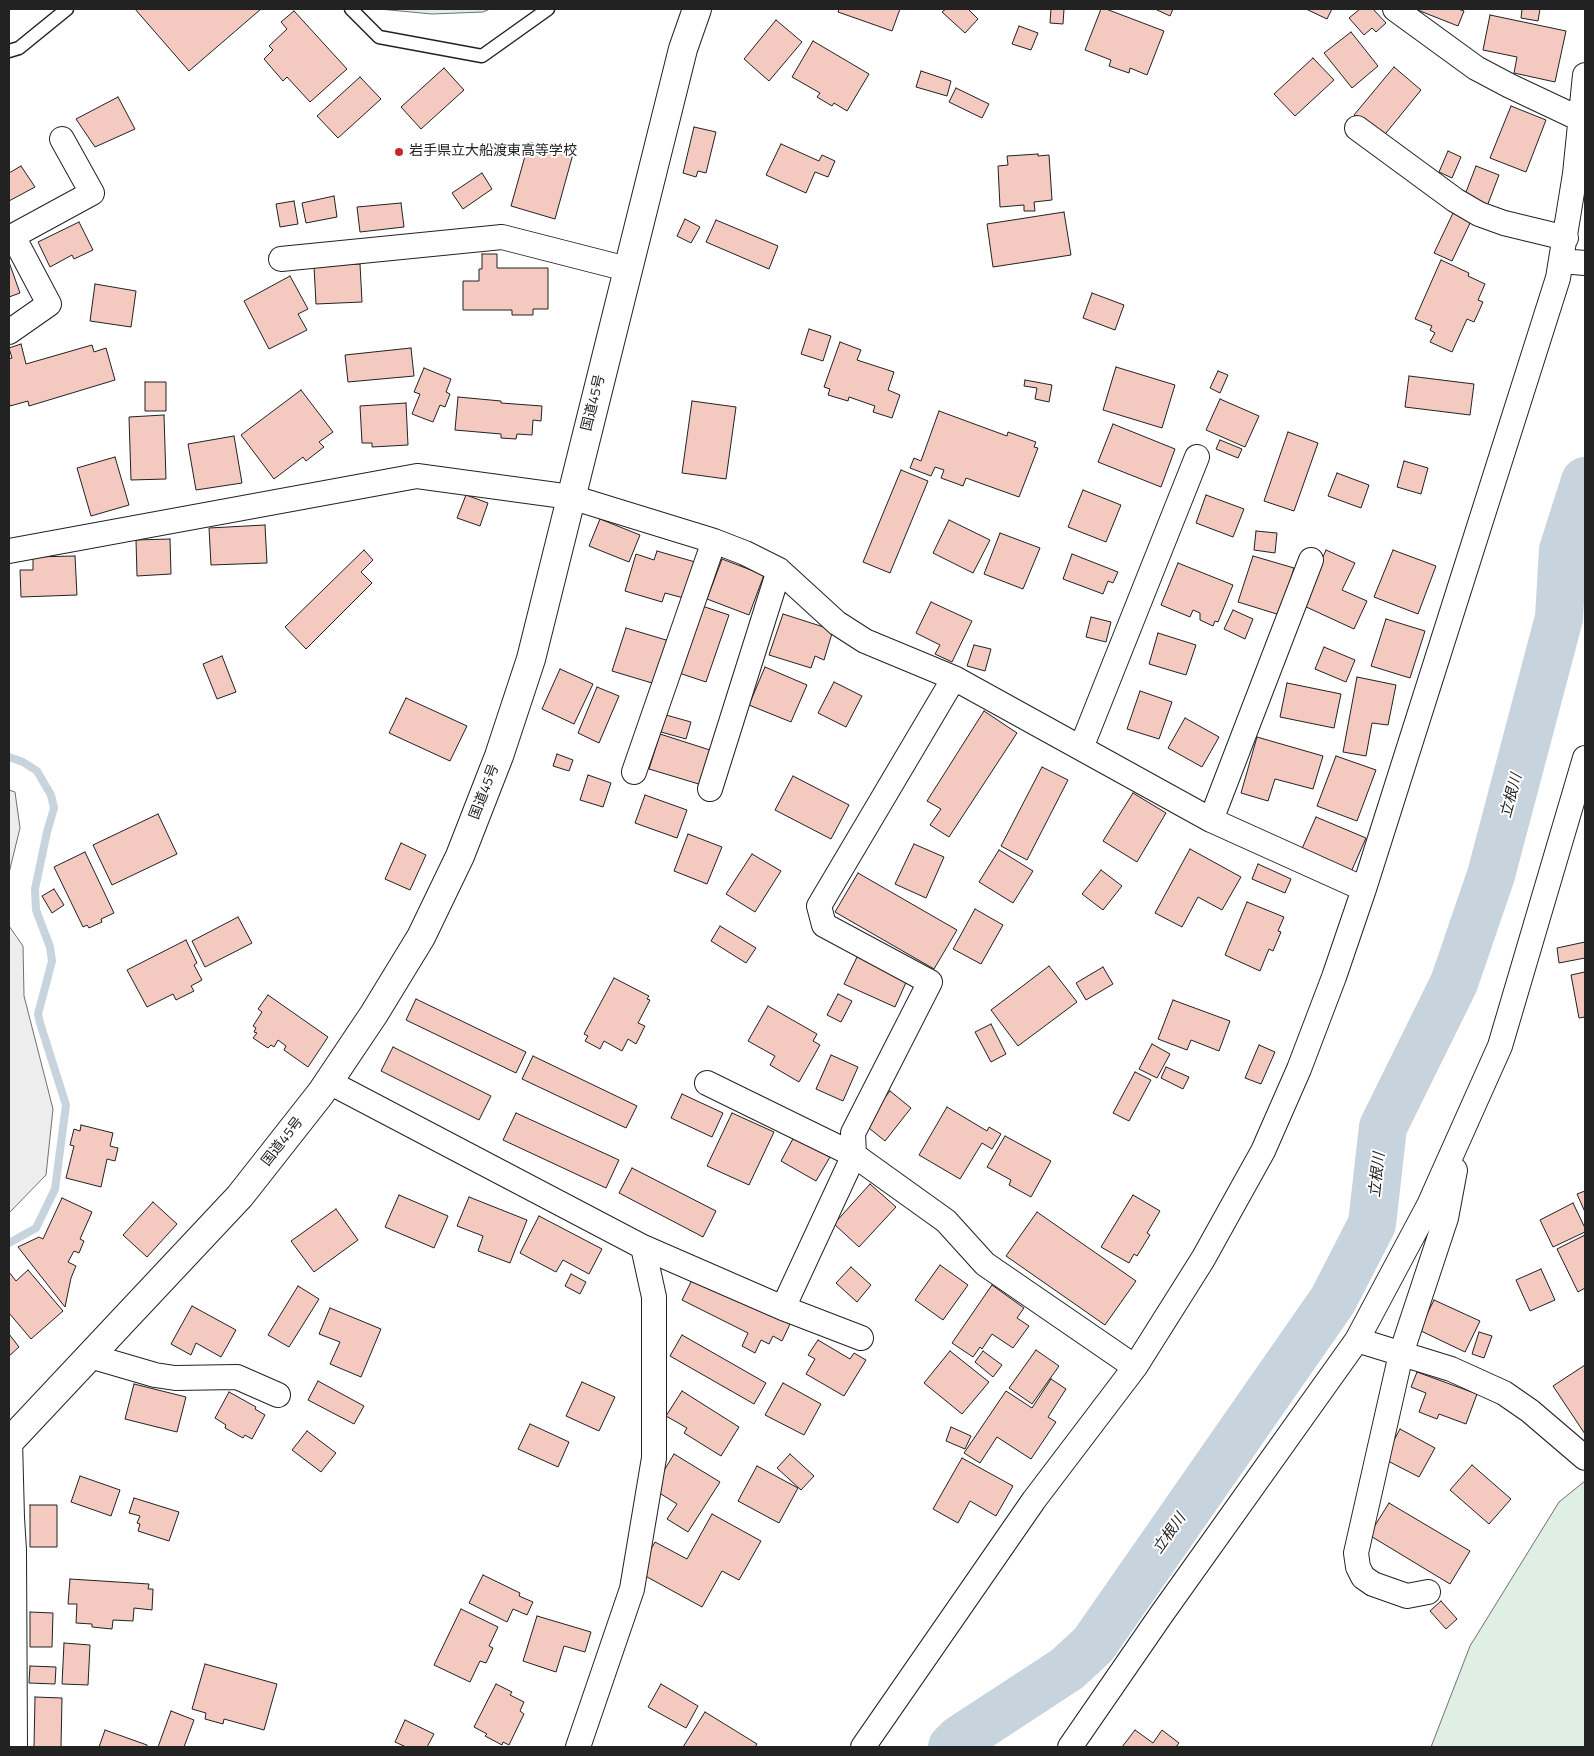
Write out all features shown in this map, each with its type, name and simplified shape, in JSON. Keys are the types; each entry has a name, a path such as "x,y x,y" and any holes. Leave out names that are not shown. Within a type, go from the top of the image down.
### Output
{"highway":[{"name":"国道45号","path":"10,1441 240,1196 322,1094 421,937 460,856 499,756 531,659 683,49 697,9"}],"street":[{"path":"1394,9 1476,68 1580,119"},
{"path":"863,1747 1034,1500 1135,1367 1203,1259 1263,1151 1300,1069 1364,889 1558,278 1572,256 1575,174 1585,75"},
{"path":"1357,128 1455,200 1479,214 1504,223 1572,256"},
{"path":"9,332 49,304 12,242 13,236 92,193 62,139"},
{"path":"281,259 502,237 628,269"},
{"path":"1081,748 1197,457"},
{"path":"9,551 417,476 571,497 714,541 745,553 779,570 837,623 865,641 954,678 1211,820 1364,889"},
{"path":"634,772 714,541"},
{"path":"1211,820 1310,560"},
{"path":"710,789 779,570"},
{"path":"783,1308 854,1155 853,1133 930,982 824,925 819,906 954,678"},
{"path":"1070,1747 1357,1340 1429,1205 1500,1046 1585,758"},
{"path":"329,1082 643,1247 783,1308 861,1338"},
{"path":"708,1083 854,1155 946,1221 984,1264 1135,1367"},
{"path":"1428,1592 1407,1596 1372,1584 1363,1577 1358,1567 1356,1553 1401,1354 1446,1218 1462,1134"},
{"path":"578,1747 632,1589 654,1458 654,1296 643,1247"},
{"path":"1357,1340 1451,1369 1504,1392 1530,1411 1585,1458"},
{"path":"90,1356 155,1375 175,1378 237,1377 278,1395"},
{"path":"10,1441 14,1550 15,1747"}],"lane":[{"path":"9,51 19,48 67,9"},
{"path":"351,9 379,37 482,56 548,9"}],"green space":[{"path":"379,9 490,9 483,12 432,14"},
{"path":"1585,1481 1585,1747 1431,1747 1470,1646 1559,1502"}],"shaded area":[{"path":"9,790 15,792 20,828 9,873"},
{"path":"9,926 23,946 24,996 53,1109 46,1175 9,1213"}],"building":[{"path":"135,9 261,9 189,71"},
{"path":"839,9 900,9 892,31 838,12"},
{"path":"946,9 968,9 978,19 965,33 942,12"},
{"path":"1051,9 1064,9 1063,24 1050,23"},
{"path":"1101,9 1106,9 1164,31 1147,75 1130,68 1129,73 1109,66 1111,60 1085,50"},
{"path":"1155,9 1173,9 1170,16"},
{"path":"1306,9 1332,9 1327,19"},
{"path":"1360,9 1373,9 1386,23 1376,32 1372,28 1364,35 1349,18"},
{"path":"1415,9 1458,9 1464,11 1458,26"},
{"path":"1522,9 1540,9 1538,21 1521,18"},
{"path":"294,11 347,69 310,102 287,77 283,81 264,59 273,50 269,46 287,29 281,22"},
{"path":"1490,15 1566,31 1555,82 1514,73 1517,57 1483,50"},
{"path":"776,20 802,42 769,81 744,59"},
{"path":"1019,26 1038,33 1031,50 1012,44"},
{"path":"1351,32 1378,66 1352,88 1324,53"},
{"path":"813,41 869,74 847,111 834,103 832,106 817,97 820,93 792,77"},
{"path":"1313,58 1334,80 1295,116 1274,94"},
{"path":"1394,67 1421,90 1382,138 1354,115"},
{"path":"444,68 464,90 421,129 401,107"},
{"path":"921,71 951,81 947,96 916,87"},
{"path":"360,77 381,99 338,138 317,116"},
{"path":"956,88 989,104 982,118 949,102"},
{"path":"118,97 135,129 95,147 76,119"},
{"path":"1511,106 1546,120 1526,172 1490,158"},
{"path":"694,127 716,132 706,173 698,171 696,177 683,173"},
{"path":"529,142 573,154 555,219 511,206"},
{"path":"781,144 819,161 822,155 835,161 828,177 815,172 806,193 766,175"},
{"path":"1448,151 1461,157 1452,178 1439,172"},
{"path":"1038,154 1038,156 1049,155 1052,200 1034,202 1035,211 1024,211 1024,205 1000,207 998,166 1008,165 1007,156"},
{"path":"21,166 35,187 9,201 9,173"},
{"path":"1476,166 1499,175 1486,209 1463,200"},
{"path":"482,173 492,189 463,209 452,193"},
{"path":"334,196 337,217 306,223 302,203"},
{"path":"294,201 298,224 280,227 276,204"},
{"path":"401,203 404,227 360,232 357,207"},
{"path":"1454,211 1472,219 1452,261 1434,253"},
{"path":"1064,212 1071,255 993,267 987,224"},
{"path":"685,219 700,227 691,243 677,236"},
{"path":"716,220 778,246 769,269 706,242"},
{"path":"79,222 93,250 74,259 72,255 50,267 38,242"},
{"path":"482,254 497,254 497,268 548,268 548,309 533,309 533,315 512,315 512,310 463,310 463,281 479,281 479,269 482,269"},
{"path":"1441,260 1469,273 1468,276 1485,284 1478,300 1483,302 1474,322 1467,319 1452,352 1430,342 1435,333 1430,330 1432,326 1415,319"},
{"path":"9,262 20,293 9,297"},
{"path":"360,264 362,302 316,304 314,266"},
{"path":"290,276 308,309 298,314 307,330 269,349 244,301"},
{"path":"95,284 136,291 131,327 90,321"},
{"path":"1092,293 1124,305 1115,330 1083,318"},
{"path":"809,329 831,336 823,361 801,354"},
{"path":"840,342 861,350 857,360 894,372 888,390 900,395 892,418 873,412 875,406 849,397 848,401 828,395 830,389 824,387"},
{"path":"21,344 26,364 92,345 94,352 106,348 115,380 29,406 28,401 10,406 9,359 12,358 9,348"},
{"path":"411,348 414,376 348,382 345,355"},
{"path":"1116,367 1175,385 1162,428 1103,410"},
{"path":"424,368 451,379 446,392 450,394 445,407 440,405 433,422 412,414 420,394 414,392"},
{"path":"1218,371 1228,375 1220,393 1210,388"},
{"path":"1409,376 1474,384 1470,415 1405,407"},
{"path":"1025,380 1052,385 1049,402 1035,399 1037,388 1024,386"},
{"path":"145,382 166,382 166,411 145,411"},
{"path":"301,390 333,432 319,442 324,447 306,461 303,457 274,479 241,435"},
{"path":"458,397 542,406 541,421 533,420 532,435 517,434 516,439 501,438 501,434 455,430"},
{"path":"1220,399 1259,416 1245,447 1206,430"},
{"path":"692,401 736,407 726,479 682,473"},
{"path":"406,403 408,445 372,447 372,443 362,443 360,406"},
{"path":"939,411 1007,436 1008,432 1036,442 1034,447 1038,448 1019,497 966,478 963,486 941,478 944,470 935,467 931,476 910,468 914,458 921,461"},
{"path":"164,415 166,479 131,480 129,417"},
{"path":"1113,424 1175,449 1161,487 1098,462"},
{"path":"1288,432 1318,443 1294,511 1264,501"},
{"path":"234,436 242,483 196,490 188,444"},
{"path":"1220,440 1242,449 1238,458 1216,449"},
{"path":"115,457 129,505 91,516 77,468"},
{"path":"1404,461 1428,468 1421,494 1397,487"},
{"path":"901,470 928,481 890,573 863,562"},
{"path":"1337,473 1369,485 1361,508 1328,496"},
{"path":"1083,490 1121,505 1106,542 1068,527"},
{"path":"466,495 488,503 480,526 457,518"},
{"path":"1206,495 1244,509 1233,537 1196,523"},
{"path":"600,519 640,535 629,562 589,546"},
{"path":"949,520 990,540 973,573 933,553"},
{"path":"265,525 267,563 211,565 209,528"},
{"path":"1256,531 1277,533 1275,553 1254,550"},
{"path":"1000,533 1040,548 1023,589 984,574"},
{"path":"170,539 171,574 137,576 136,540"},
{"path":"364,550 373,560 361,572 372,583 306,649 285,627"},
{"path":"1326,550 1355,563 1342,590 1367,601 1354,629 1302,605"},
{"path":"1393,550 1436,566 1418,614 1374,597"},
{"path":"657,551 702,564 691,600 665,593 662,602 625,591 636,554 654,560"},
{"path":"1072,554 1118,572 1113,583 1108,581 1103,594 1063,579"},
{"path":"75,556 77,595 21,597 20,570 33,570 33,557"},
{"path":"1253,556 1294,568 1280,615 1238,602"},
{"path":"722,559 764,575 749,615 707,599"},
{"path":"1178,563 1233,585 1218,622 1215,621 1213,626 1200,620 1200,613 1193,610 1190,617 1161,605"},
{"path":"931,602 972,621 952,662 935,654 940,645 916,633"},
{"path":"702,606 729,615 706,682 679,673"},
{"path":"1233,610 1253,619 1245,639 1224,629"},
{"path":"783,614 833,630 824,660 815,656 811,668 769,655"},
{"path":"1091,617 1111,622 1106,642 1086,637"},
{"path":"1386,619 1425,631 1410,678 1371,666"},
{"path":"626,628 676,643 662,686 612,671"},
{"path":"1158,633 1196,645 1186,675 1149,664"},
{"path":"974,645 991,649 985,671 967,666"},
{"path":"1324,647 1355,660 1346,682 1315,669"},
{"path":"222,656 236,692 217,699 203,664"},
{"path":"765,667 807,685 791,722 749,705"},
{"path":"560,669 593,684 574,724 542,709"},
{"path":"1357,677 1396,685 1388,725 1372,723 1366,756 1343,752"},
{"path":"834,682 862,696 846,727 818,713"},
{"path":"1287,683 1341,694 1334,728 1280,717"},
{"path":"597,687 619,696 599,743 578,733"},
{"path":"1140,691 1172,702 1159,739 1127,729"},
{"path":"406,698 467,726 450,761 389,733"},
{"path":"984,711 1017,733 949,837 930,825 941,809 927,801"},
{"path":"666,715 691,722 686,739 661,732"},
{"path":"1185,718 1219,737 1202,767 1168,748"},
{"path":"660,734 713,751 702,785 649,769"},
{"path":"1257,737 1323,756 1313,789 1275,779 1268,801 1241,793"},
{"path":"557,754 573,760 569,771 553,766"},
{"path":"1336,756 1376,770 1357,821 1317,806"},
{"path":"1042,767 1068,780 1027,860 1001,846"},
{"path":"588,775 611,783 603,807 580,800"},
{"path":"793,776 849,805 831,839 775,810"},
{"path":"1133,793 1166,813 1137,862 1103,841"},
{"path":"645,795 687,810 677,838 635,823"},
{"path":"158,814 177,854 112,885 93,845"},
{"path":"1316,817 1366,838 1351,872 1301,851"},
{"path":"688,834 722,847 707,884 674,871"},
{"path":"401,843 426,855 410,890 385,879"},
{"path":"914,844 944,857 926,898 895,884"},
{"path":"1190,849 1241,877 1222,910 1198,897 1182,927 1155,913"},
{"path":"999,850 1033,871 1013,903 979,882"},
{"path":"85,852 114,913 101,919 102,922 89,928 87,925 83,927 54,867"},
{"path":"752,854 781,871 755,912 726,894"},
{"path":"1258,864 1291,879 1285,893 1252,879"},
{"path":"1101,870 1122,886 1103,910 1082,894"},
{"path":"858,873 957,930 934,969 835,912"},
{"path":"54,889 64,905 52,913 42,896"},
{"path":"1247,902 1284,917 1278,931 1281,932 1273,951 1269,949 1260,971 1225,955"},
{"path":"975,909 1003,925 981,964 953,949"},
{"path":"238,917 252,943 205,967 192,941"},
{"path":"720,926 756,948 746,963 711,941"},
{"path":"186,940 197,963 194,965 202,980 191,986 194,991 176,1000 173,994 147,1007 127,970"},
{"path":"1585,942 1585,958 1559,963 1557,948"},
{"path":"858,955 908,978 895,1007 844,984"},
{"path":"1049,966 1077,1002 1018,1046 991,1010"},
{"path":"1103,967 1113,984 1086,1000 1076,983"},
{"path":"1585,972 1585,1017 1579,1018 1571,975"},
{"path":"614,978 649,996 647,999 650,1000 638,1023 645,1026 636,1044 628,1039 622,1051 604,1041 600,1049 585,1041 588,1036 584,1034"},
{"path":"838,994 852,1001 841,1022 827,1015"},
{"path":"268,995 328,1037 308,1067 284,1050 286,1046 278,1040 274,1047 271,1045 268,1048 253,1038 257,1033 254,1032 256,1028 253,1026 262,1012 258,1009"},
{"path":"416,999 526,1052 516,1073 406,1020"},
{"path":"1173,1000 1230,1021 1219,1051 1191,1040 1187,1050 1158,1039"},
{"path":"768,1006 817,1034 813,1041 820,1045 799,1082 770,1065 775,1056 748,1041"},
{"path":"991,1024 1006,1054 991,1062 975,1032"},
{"path":"1152,1044 1170,1054 1157,1078 1139,1069"},
{"path":"1259,1045 1275,1052 1261,1084 1245,1078"},
{"path":"393,1047 491,1096 479,1120 381,1071"},
{"path":"831,1055 858,1067 843,1101 816,1089"},
{"path":"533,1056 637,1106 626,1128 522,1079"},
{"path":"1166,1067 1189,1077 1183,1089 1161,1078"},
{"path":"1135,1072 1151,1080 1129,1121 1113,1113"},
{"path":"890,1091 911,1108 885,1141 864,1124"},
{"path":"682,1094 723,1113 712,1137 671,1118"},
{"path":"947,1107 987,1131 989,1127 1001,1134 992,1149 982,1143 960,1179 919,1155"},
{"path":"516,1113 619,1160 606,1188 503,1140"},
{"path":"732,1113 774,1132 749,1185 707,1166"},
{"path":"81,1125 113,1133 110,1146 118,1148 115,1161 107,1159 101,1187 66,1178 74,1146 70,1145 74,1129 80,1131"},
{"path":"1005,1136 1051,1161 1031,1197 1009,1185 1011,1180 987,1167"},
{"path":"794,1137 830,1157 816,1181 781,1161"},
{"path":"632,1168 716,1211 703,1237 619,1193"},
{"path":"870,1184 896,1207 859,1247 834,1224"},
{"path":"1585,1191 1585,1212 1577,1194"},
{"path":"399,1195 448,1216 434,1248 385,1227"},
{"path":"1133,1195 1160,1211 1147,1233 1150,1235 1137,1256 1134,1254 1129,1263 1101,1247"},
{"path":"469,1197 527,1220 510,1263 478,1251 483,1236 457,1226"},
{"path":"62,1198 92,1212 80,1239 84,1241 79,1253 74,1251 68,1262 76,1266 71,1278 65,1307 18,1247 39,1237 43,1239"},
{"path":"153,1202 177,1224 147,1257 123,1235"},
{"path":"1573,1203 1585,1228 1585,1232 1553,1247 1540,1220"},
{"path":"336,1209 358,1240 314,1272 291,1241"},
{"path":"1037,1212 1136,1281 1105,1325 1006,1256"},
{"path":"539,1216 602,1249 589,1274 563,1260 556,1272 520,1253"},
{"path":"1585,1235 1585,1288 1578,1292 1557,1249"},
{"path":"940,1265 968,1285 943,1320 915,1300"},
{"path":"851,1267 871,1285 857,1302 836,1283"},
{"path":"1541,1269 1555,1300 1530,1311 1516,1280"},
{"path":"28,1270 63,1311 31,1339 9,1313 9,1272 16,1281"},
{"path":"571,1274 586,1282 580,1294 565,1286"},
{"path":"694,1276 790,1324 782,1341 773,1336 769,1344 761,1340 755,1353 742,1346 748,1333 682,1300"},
{"path":"992,1285 1024,1308 1017,1318 1029,1326 1013,1348 992,1334 982,1349 980,1347 973,1357 952,1343"},
{"path":"298,1286 319,1299 289,1347 268,1335"},
{"path":"1434,1300 1480,1321 1465,1352 1419,1330"},
{"path":"192,1306 236,1330 221,1357 196,1343 191,1355 171,1344"},
{"path":"330,1308 381,1329 361,1377 330,1364 340,1342 319,1334"},
{"path":"1479,1332 1492,1336 1484,1358 1472,1354"},
{"path":"9,1334 19,1347 9,1356"},
{"path":"682,1335 766,1383 754,1404 670,1356"},
{"path":"818,1340 850,1359 854,1353 866,1360 844,1396 806,1374 815,1359 808,1355"},
{"path":"1036,1350 1059,1366 1032,1404 1009,1388"},
{"path":"950,1351 989,1382 962,1414 924,1383"},
{"path":"983,1351 1002,1365 993,1377 975,1362"},
{"path":"1585,1365 1585,1434 1553,1386"},
{"path":"1417,1372 1477,1394 1466,1424 1439,1414 1437,1419 1419,1412 1426,1393 1411,1387"},
{"path":"1051,1379 1066,1389 1048,1417 1056,1422 1031,1459 997,1437 980,1463 964,1453 1006,1391 1032,1408"},
{"path":"318,1381 364,1406 354,1424 308,1400"},
{"path":"582,1382 615,1397 599,1431 566,1416"},
{"path":"783,1383 821,1404 804,1435 765,1415"},
{"path":"134,1384 186,1397 177,1432 125,1419"},
{"path":"682,1391 739,1427 721,1456 684,1433 687,1428 666,1416"},
{"path":"229,1392 256,1407 255,1409 265,1415 252,1439 245,1435 243,1438 225,1428 226,1425 215,1418"},
{"path":"530,1424 569,1442 558,1467 518,1449"},
{"path":"951,1427 971,1436 965,1449 946,1441"},
{"path":"1400,1429 1435,1448 1419,1477 1384,1459"},
{"path":"307,1431 336,1453 321,1472 292,1450"},
{"path":"674,1454 720,1482 688,1532 667,1519 677,1504 653,1489"},
{"path":"790,1454 814,1476 801,1490 777,1468"},
{"path":"962,1458 1013,1486 996,1516 970,1501 958,1523 933,1509"},
{"path":"1472,1465 1511,1499 1489,1524 1450,1490"},
{"path":"757,1466 798,1488 779,1523 738,1501"},
{"path":"80,1476 120,1490 111,1516 71,1502"},
{"path":"134,1498 179,1512 169,1541 138,1531 140,1524 137,1523 140,1516 129,1513"},
{"path":"1389,1503 1470,1551 1450,1584 1369,1535"},
{"path":"30,1505 57,1505 57,1547 30,1547"},
{"path":"712,1514 761,1541 739,1580 722,1571 702,1607 638,1572 655,1542 687,1559"},
{"path":"483,1575 520,1593 519,1596 533,1602 527,1615 513,1609 507,1622 469,1603"},
{"path":"70,1579 149,1584 148,1589 153,1589 152,1610 134,1608 133,1621 113,1620 112,1629 92,1627 92,1624 76,1623 77,1604 68,1604"},
{"path":"1441,1601 1457,1619 1446,1629 1430,1611"},
{"path":"461,1609 498,1627 489,1646 493,1648 486,1663 480,1661 470,1682 434,1665"},
{"path":"30,1612 53,1613 52,1647 30,1647"},
{"path":"537,1616 591,1632 585,1652 564,1646 556,1672 523,1661"},
{"path":"64,1643 90,1645 88,1685 62,1684"},
{"path":"205,1664 277,1684 264,1730 224,1719 223,1724 205,1719 206,1713 192,1709"},
{"path":"30,1666 56,1667 55,1684 29,1683"},
{"path":"496,1684 512,1692 510,1695 524,1702 520,1711 524,1714 509,1745 503,1742 502,1745 485,1736 487,1734 474,1727"},
{"path":"661,1684 698,1706 686,1728 648,1707"},
{"path":"35,1697 62,1698 61,1747 34,1747"},
{"path":"171,1711 194,1720 184,1747 158,1747"},
{"path":"705,1712 757,1744 755,1747 683,1747"},
{"path":"405,1720 434,1734 427,1747 406,1747 395,1742"},
{"path":"105,1730 147,1745 147,1747 99,1747"},
{"path":"1135,1730 1153,1743 1162,1730 1179,1743 1176,1747 1122,1747"}],"waterway":[{"name":"立根川","path":"952,1747 960,1739 1067,1669 1093,1645 1333,1300 1372,1224 1383,1127 1454,983 1491,875 1559,618 1563,550 1585,481"},
{"path":"9,757 23,762 37,771 51,795 54,808 35,889 36,910 50,947 52,961 38,1014 66,1105 55,1189 36,1228 9,1243"}],"place":[{"name":"岩手県立大船渡東高等学校","path":"399,152"}]}
